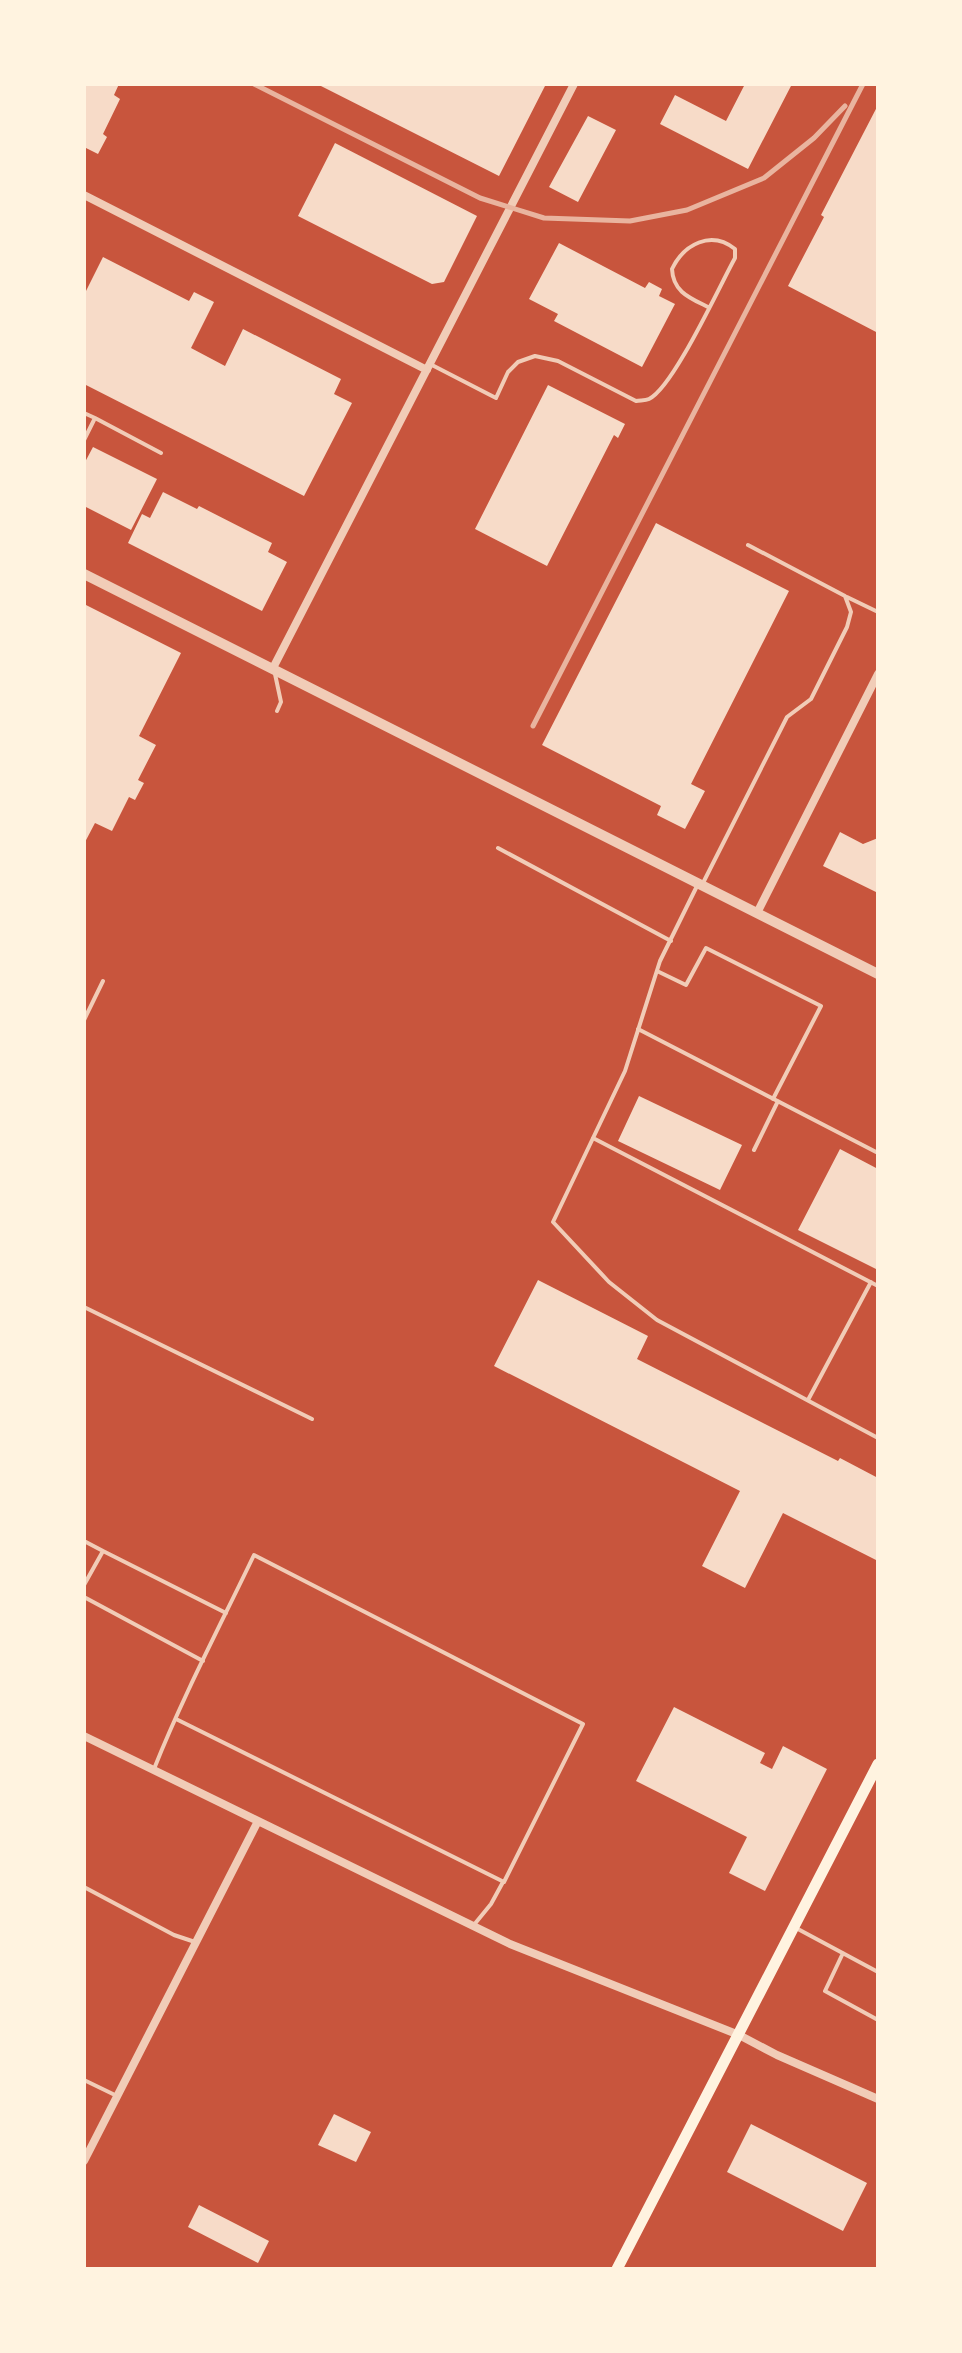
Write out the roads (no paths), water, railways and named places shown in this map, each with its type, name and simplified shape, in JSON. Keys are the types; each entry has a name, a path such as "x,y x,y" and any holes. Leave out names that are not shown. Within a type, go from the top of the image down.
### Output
{"main road":[{"path":"617,2269 878,1764"}],"street":[{"path":"273,668 574,84"},
{"path":"84,195 428,367"},
{"path":"84,574 878,974"},
{"path":"757,913 878,674"},
{"path":"84,1736 473,1926 739,2035 878,2099"},
{"path":"84,2161 257,1823"}],"lane":[{"path":"428,367 496,398 508,372 518,362 535,356 558,361 636,401 649,399 670,377 735,258 735,249 724,240 709,240 687,247 672,269 676,286 683,294 708,307"},
{"path":"84,413 161,453"},
{"path":"84,440 95,418"},
{"path":"748,545 878,612"},
{"path":"845,596 851,612 847,627 811,699 787,717 671,941 657,971 625,1071 553,1222 609,1282 657,1320 878,1438"},
{"path":"273,668 281,702 277,711"},
{"path":"498,848 671,941"},
{"path":"657,971 686,985 706,948 821,1006 754,1150"},
{"path":"84,1020 103,981"},
{"path":"638,1029 878,1153"},
{"path":"593,1138 878,1286"},
{"path":"808,1400 871,1282"},
{"path":"84,1307 312,1419"},
{"path":"84,1541 226,1613"},
{"path":"84,1585 103,1551"},
{"path":"153,1772 254,1555 583,1724 504,1882 473,1926"},
{"path":"84,1597 203,1661"},
{"path":"176,1719 504,1882"},
{"path":"84,1887 174,1935 195,1942"},
{"path":"794,1927 878,1972"},
{"path":"843,1953 825,1991 878,2020"},
{"path":"84,2080 117,2096"}],"railway":[{"path":"254,84 480,198 544,218 630,221 687,210 764,178 814,138 845,106"},
{"path":"533,726 863,84"}]}
